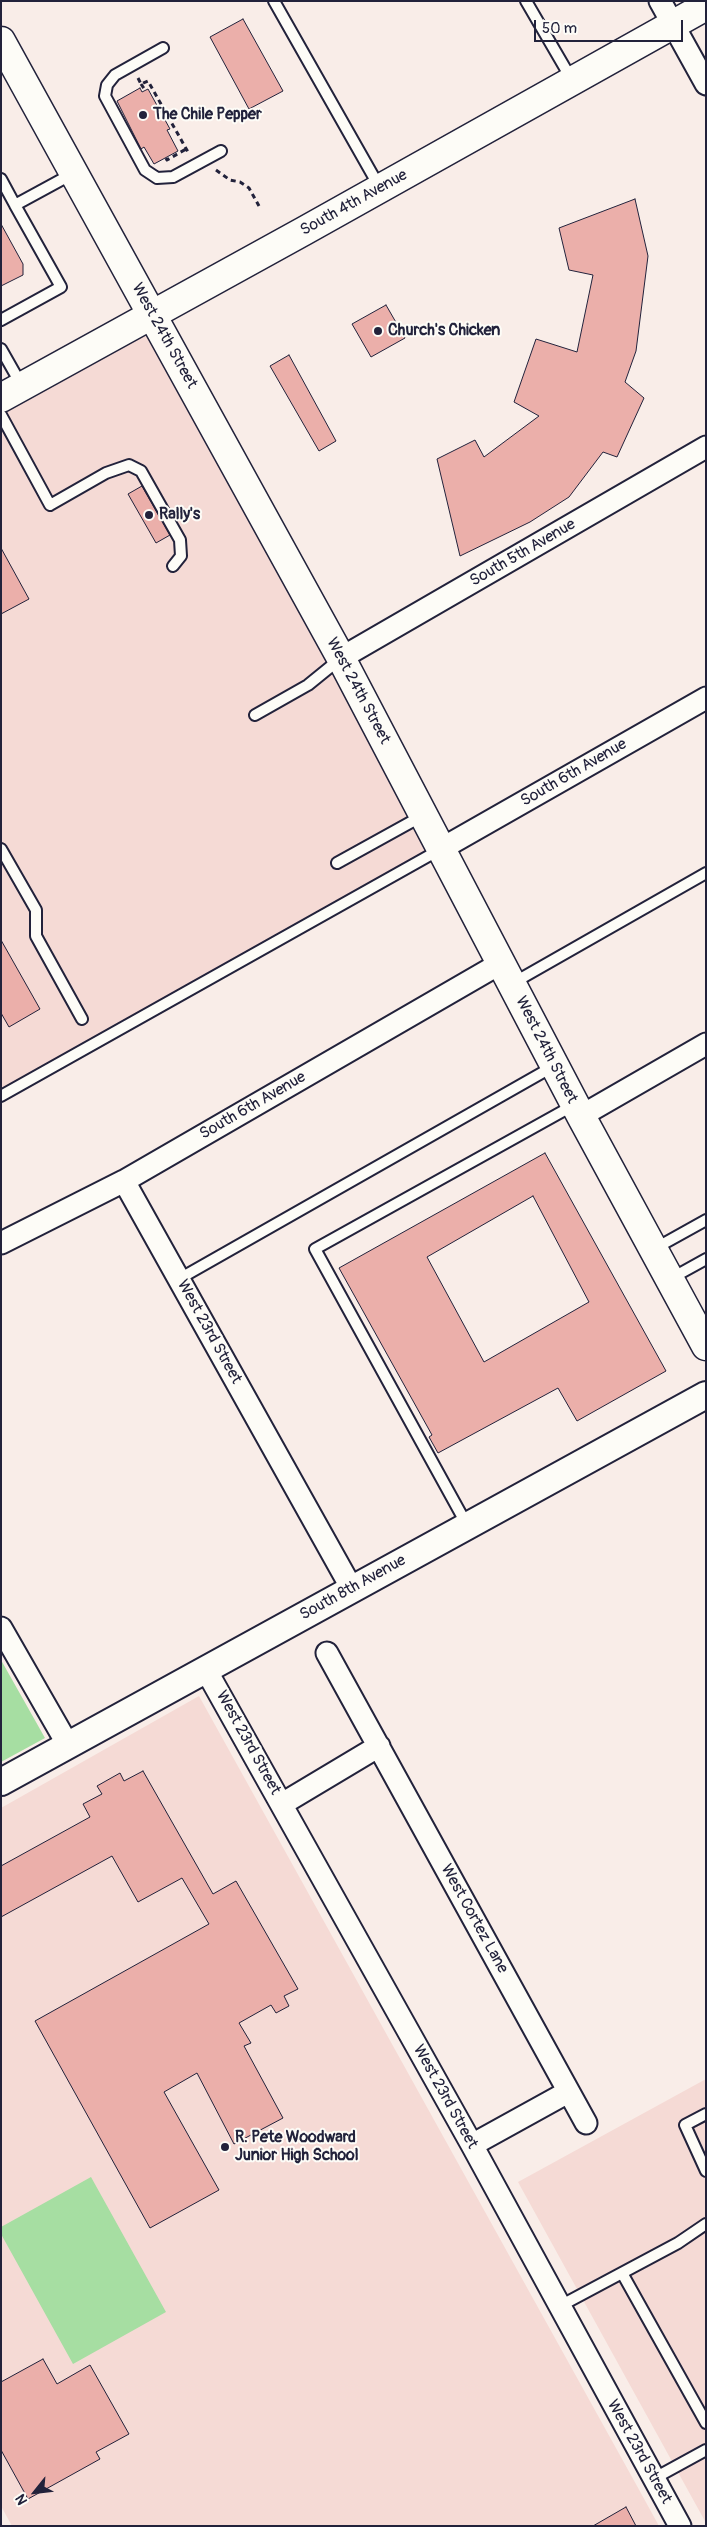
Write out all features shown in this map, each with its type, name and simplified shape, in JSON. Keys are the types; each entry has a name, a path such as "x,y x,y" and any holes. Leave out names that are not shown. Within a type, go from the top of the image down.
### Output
{"main road":[{"name":"South 4th Avenue","path":"12,392 572,81 667,13 706,6"},
{"name":"West 24th Street","path":"1,41 341,658 578,1110 706,1346"}],"street":[{"path":"667,13 706,84"},
{"name":"South 5th Avenue","path":"341,658 706,447"},
{"name":"South 6th Avenue","path":"441,848 706,698"},
{"name":"South 6th Avenue","path":"1,1243 124,1180 507,973"},
{"path":"578,1110 706,1044"},
{"name":"West 23rd Street","path":"124,1180 352,1589"},
{"name":"South 8th Avenue","path":"1,1782 467,1524 706,1395"},
{"path":"1,1628 68,1745"},
{"name":"West Cortez Lane","path":"327,1654 586,2123"},
{"name":"West 23rd Street","path":"206,1670 472,2145 680,2526"},
{"path":"282,1804 379,1746"},
{"path":"472,2145 568,2092"}],"lane":[{"path":"274,1 380,188"},
{"path":"526,1 572,81"},
{"path":"163,48 114,75 106,85 105,96 145,170 158,178 173,177 221,151"},
{"path":"16,205 74,173"},
{"path":"1,179 60,288 1,320"},
{"path":"1,349 12,392"},
{"path":"1,415 50,505 106,473 129,465 141,471 180,540 181,556 173,566"},
{"path":"255,715 308,685 341,658"},
{"path":"337,863 424,815"},
{"path":"1,1096 441,848"},
{"path":"1,849 36,910 36,936 82,1019"},
{"path":"507,973 706,873"},
{"path":"179,1279 555,1066"},
{"path":"467,1524 315,1249 578,1110"},
{"path":"654,1250 706,1220"},
{"path":"670,1279 706,1259"},
{"path":"704,2165 685,2125 706,2114"},
{"path":"560,2306 678,2243 706,2224"},
{"path":"622,2273 706,2423"},
{"path":"653,2479 706,2450"}],"path":[{"path":"131,66 145,90"},
{"path":"141,84 148,81 200,173 208,168 214,169 230,180 240,182 249,188 259,206"},
{"path":"166,158 167,160 186,149"}],"shaded area":[{"path":"152,315 441,849 1,1096 1,399"},
{"name":"R. Pete Woodward Junior High School","path":"199,1696 659,2526 12,2526 1,2506 1,1808"},
{"path":"706,2079 706,2523 518,2182"}],"green space":[{"path":"1,1660 45,1738 1,1762"},
{"path":"91,2177 166,2312 73,2364 1,2234 1,2227"}],"building":[{"path":"243,19 283,91 249,109 210,37"},
{"name":"The Chile Pepper","path":"140,88 142,92 148,89 170,129 167,130 178,151 154,164 144,147 141,149 117,101"},
{"path":"635,199 648,256 636,351 625,382 644,398 617,457 603,452 569,497 530,522 460,556 437,459 475,440 484,457 539,416 514,402 536,339 577,352 593,275 569,270 559,228"},
{"path":"1,224 23,264 23,275 1,286"},
{"name":"Church's Chicken","path":"386,305 405,338 371,357 352,324"},
{"path":"289,355 336,441 319,451 270,366"},
{"name":"Rally's","path":"142,486 170,535 156,543 128,494"},
{"path":"1,548 29,599 1,614"},
{"path":"1,940 40,1009 9,1027 1,1013"},
{"path":"545,1153 666,1371 577,1421 558,1388 438,1453 429,1437 432,1435 339,1268","holes":["533,1196 589,1302 484,1362 427,1257"]},
{"path":"143,1771 213,1894 236,1881 298,1989 284,1996 289,2006 276,2013 271,2005 239,2023 251,2043 244,2046 283,2118 234,2144 197,2073 164,2092 219,2190 150,2228 35,2021 209,1924 182,1878 138,1902 112,1856 1,1917 1,1866 90,1817 83,1804 102,1794 97,1786 120,1773 124,1781"},
{"path":"43,2359 57,2384 90,2365 129,2434 96,2452 100,2459 28,2499 1,2450 1,2382"},
{"path":"626,2507 636,2526 593,2526"}],"place":[{"name":"The Chile Pepper","path":"143,115"},
{"name":"Church's Chicken","path":"378,331"},
{"name":"Rally's","path":"149,515"},
{"name":"R. Pete Woodward Junior High School","path":"225,2147"}]}
